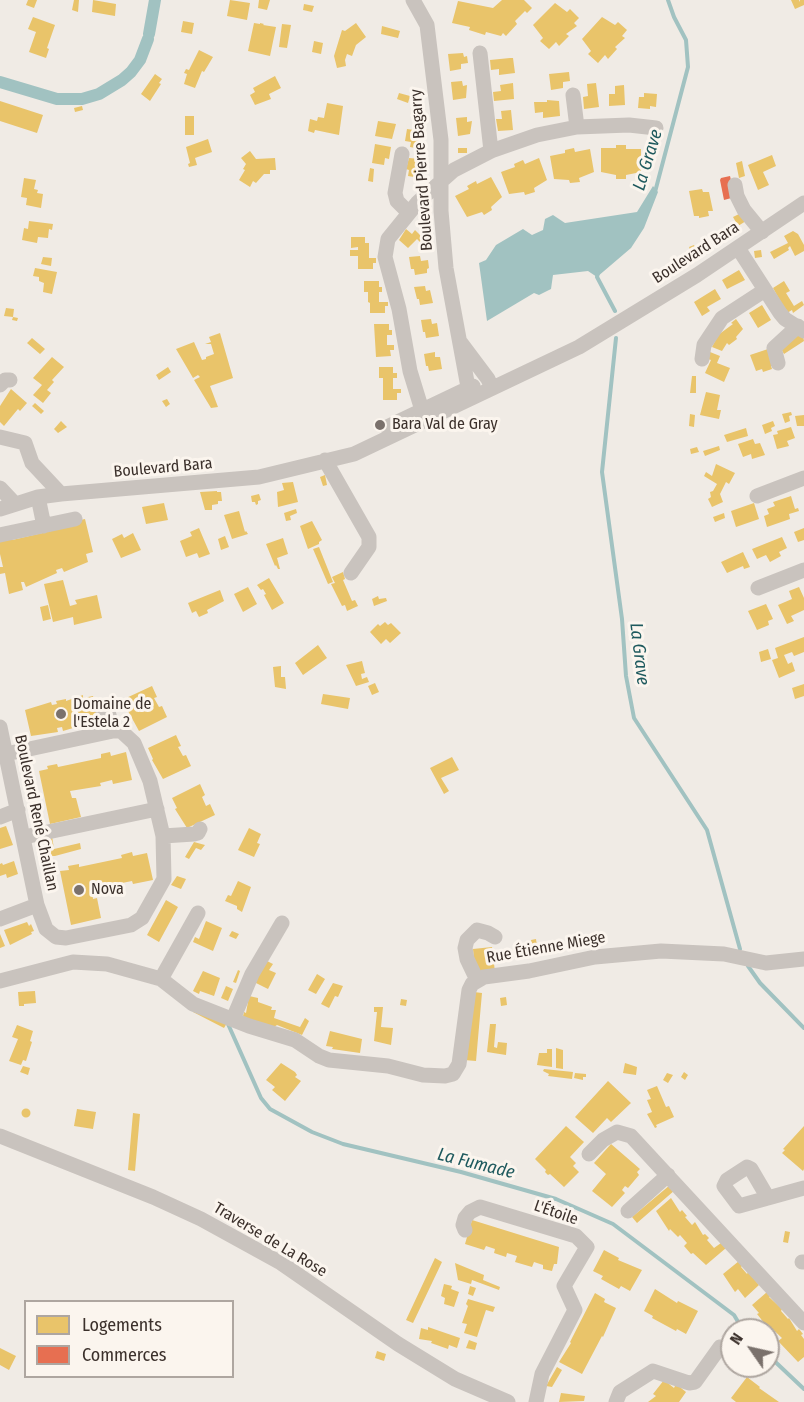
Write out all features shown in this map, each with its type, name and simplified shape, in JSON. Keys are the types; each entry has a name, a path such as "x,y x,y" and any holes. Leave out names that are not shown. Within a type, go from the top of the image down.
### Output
{"street":[{"name":"Boulevard Pierre Bagarry","path":"413,0 427,25 441,140 441,211 446,268 469,393"},
{"path":"480,52 491,151"},
{"path":"573,95 577,127"},
{"path":"423,415 410,371 399,309 385,257 388,239 409,213 454,170 491,151 537,135 577,127 629,125 656,128"},
{"path":"402,154 395,193 397,201 409,213"},
{"path":"735,185 737,196 744,210 762,232"},
{"name":"Boulevard Bara","path":"0,509 50,496 259,477 354,454 423,415 469,393 579,347 738,248 804,203"},
{"path":"738,248 785,319 801,328 774,348 778,363"},
{"path":"702,359 704,345 722,318 765,290"},
{"name":"Boulevard Pierre Bagarry","path":"459,340 490,384"},
{"path":"0,437 25,443 32,463 50,496 50,524"},
{"path":"327,459 369,537 369,547 351,573"},
{"path":"757,496 804,478"},
{"path":"0,488 15,504"},
{"path":"0,535 75,519"},
{"path":"758,588 804,570"},
{"path":"6,754 113,731 108,711 99,706"},
{"name":"Boulevard René Chaillan","path":"0,728 6,754 5,771 18,810 37,905 46,929 56,937 66,938 131,925 142,918 164,879 163,836 150,781 134,743 121,731 113,731"},
{"path":"24,837 157,809"},
{"path":"0,817 18,810"},
{"path":"163,836 194,834 200,829"},
{"path":"0,919 37,905"},
{"path":"161,979 198,913"},
{"path":"235,1014 252,974 282,923"},
{"path":"477,980 467,959 465,948 467,940 477,930 495,938"},
{"name":"Rue Étienne Miege","path":"0,981 73,962 107,964 161,979 193,1004 235,1014 249,1026 295,1040 329,1060 388,1066 423,1075 445,1076 453,1074 459,1064 469,990 477,980 489,975 529,971 595,957 661,951 724,954 766,963 804,959"},
{"path":"589,1154 603,1140 617,1132 631,1136 804,1323"},
{"name":"Traverse de La Rose","path":"0,1136 153,1197 201,1220 281,1263 399,1344 455,1379 508,1402"},
{"path":"628,1211 668,1175"},
{"path":"768,1198 804,1188"},
{"name":"L'Étoile","path":"465,1230 463,1225 465,1218 470,1212 480,1207 576,1236 587,1247 564,1286 575,1310 542,1374 536,1402"},
{"path":"616,1402 620,1392 652,1371 689,1383 696,1382 720,1347"}],"water":[{"path":"653,186 658,192 644,228 631,248 597,277 588,271 553,275 551,289 539,295 534,293 487,321 479,263 486,260 496,245 523,229 532,235 543,230 545,219 553,215 565,223 637,212"}],"building: Logements":[{"path":"28,0 37,0 34,8 26,5"},
{"path":"74,0 79,0 78,12 72,10"},
{"path":"93,0 116,4 115,16 92,12"},
{"path":"230,0 250,3 247,20 227,16"},
{"path":"259,0 270,0 267,10 258,8"},
{"path":"502,0 524,0 532,8 527,13 525,11 515,21 517,24 506,36 503,33 501,36 486,32 485,35 469,30 470,27 452,23 458,1 493,8"},
{"path":"791,0 800,2 804,0 804,5 795,9"},
{"path":"555,3 567,12 570,9 579,18 574,23 577,26 566,34 569,36 559,46 556,42 549,49 540,41 543,38 533,25"},
{"path":"304,4 314,6 312,12 303,10"},
{"path":"33,17 55,25 46,58 29,52 36,32 28,29"},
{"path":"602,17 615,25 618,22 627,30 622,36 625,38 615,47 617,49 608,59 605,55 598,63 588,54 591,51 582,39"},
{"path":"183,21 194,23 192,34 181,32"},
{"path":"254,23 276,27 270,56 248,51"},
{"path":"356,23 366,37 356,45 352,56 347,54 346,66 337,68 334,56 342,30 345,31"},
{"path":"282,24 291,25 287,48 279,47"},
{"path":"382,26 400,31 398,38 381,34"},
{"path":"314,41 323,43 321,54 312,52"},
{"path":"199,50 213,57 204,72 202,71 195,88 184,84 187,74 184,73 186,69 189,70"},
{"path":"463,53 464,57 467,56 468,63 461,64 461,69 450,71 448,54"},
{"path":"513,58 515,73 499,75 499,69 491,70 490,60"},
{"path":"569,72 570,81 563,82 563,88 551,90 549,74"},
{"path":"155,74 162,79 150,101 141,94"},
{"path":"275,76 281,88 269,94 271,99 255,105 250,95 255,92 253,88"},
{"path":"462,81 463,86 467,85 466,98 453,100 451,82"},
{"path":"513,83 514,99 494,101 493,92 501,91 500,85"},
{"path":"596,83 599,107 584,109 583,97 588,96 587,84"},
{"path":"624,85 625,105 609,106 609,94 615,94 615,86"},
{"path":"399,93 410,96 408,103 397,99"},
{"path":"644,93 657,94 656,107 638,108 639,97 644,97"},
{"path":"547,100 559,101 560,116 543,118 543,112 535,113 534,102 547,102"},
{"path":"0,101 43,115 37,133 0,121"},
{"path":"327,103 343,106 339,135 315,130 314,133 308,131 310,119 317,121 318,117 324,118"},
{"path":"82,106 83,110 75,112 74,108"},
{"path":"511,110 513,130 498,131 496,119 502,119 501,111"},
{"path":"185,116 194,116 194,135 185,135"},
{"path":"467,117 467,122 472,121 470,134 458,136 456,118"},
{"path":"378,121 396,124 392,139 375,136"},
{"path":"407,129 420,131 418,143 422,144 421,149 410,147 411,142 405,141"},
{"path":"208,139 212,152 195,158 197,165 189,167 186,147"},
{"path":"375,144 391,147 389,159 385,158 384,165 372,163"},
{"path":"616,145 626,145 626,149 641,149 641,172 626,175 626,179 616,179 616,175 601,172 601,148 616,148"},
{"path":"458,148 467,148 467,153 458,153"},
{"path":"574,148 575,152 590,149 594,172 579,178 580,182 570,183 569,180 554,179 550,156 565,153 565,150"},
{"path":"250,151 256,159 275,158 276,170 270,170 270,174 264,174 256,183 253,181 250,187 239,180 246,164 241,158"},
{"path":"772,155 776,166 763,172 769,185 758,190 748,165"},
{"path":"409,158 419,159 418,165 423,165 420,178 408,176 409,170 406,169"},
{"path":"539,158 547,180 534,188 535,192 525,195 524,192 509,194 501,172 515,167 514,164 523,160 525,164"},
{"path":"742,161 745,176 739,178 736,163"},
{"path":"370,168 374,169 373,182 368,181"},
{"path":"491,177 502,197 491,207 492,210 484,215 482,212 467,217 455,196 469,189 467,186 476,181 477,184"},
{"path":"24,178 36,180 34,189 38,190 37,193 43,194 41,208 26,205 27,198 21,197"},
{"path":"702,189 703,192 709,192 713,211 708,211 709,216 699,218 699,216 694,216 689,191"},
{"path":"741,213 746,221 738,226 733,217"},
{"path":"29,221 53,224 52,230 49,229 48,238 38,237 37,243 22,240 24,228 28,229"},
{"path":"406,229 412,234 415,230 423,238 420,242 417,239 408,248 399,240"},
{"path":"793,231 798,234 804,245 804,251 795,256 790,246 789,250 774,259 770,252 788,243 784,236"},
{"path":"351,237 365,237 365,243 369,243 369,258 376,258 373,269 358,269 358,256 350,256 350,250 358,250 358,247 351,248"},
{"path":"694,245 697,250 691,252 689,247"},
{"path":"761,250 762,257 755,258 754,251"},
{"path":"420,256 421,261 428,260 429,268 427,273 415,275 414,269 411,269 409,257"},
{"path":"43,257 52,258 51,266 41,264"},
{"path":"35,268 57,272 52,294 43,292 44,283 39,281 39,277 33,276"},
{"path":"739,270 745,280 727,289 722,280"},
{"path":"364,281 379,281 382,292 379,292 379,302 388,302 388,306 385,306 385,313 370,313 368,292 364,292"},
{"path":"784,281 790,291 786,293 794,306 802,301 804,305 793,313 792,310 787,313 773,288"},
{"path":"425,286 426,291 430,290 433,303 420,305 414,287"},
{"path":"715,289 721,299 707,307 710,311 702,316 694,302"},
{"path":"762,305 771,320 758,328 749,313"},
{"path":"6,308 14,309 13,317 4,316"},
{"path":"431,319 432,324 437,323 439,336 426,338 421,320"},
{"path":"736,319 743,329 736,337 737,339 729,345 727,343 722,351 712,347 718,335"},
{"path":"374,324 389,324 392,335 387,335 387,345 394,345 394,350 390,350 391,356 376,357"},
{"path":"802,332 804,341 784,354 780,347"},
{"path":"220,333 233,378 210,386 218,407 211,408 194,380 200,377 198,375 193,378 176,349 194,342 202,360 206,359 214,354 211,344 205,344 211,342 209,337"},
{"path":"32,338 45,349 40,354 27,343"},
{"path":"768,349 772,369 763,372 762,369 756,371 750,355"},
{"path":"435,352 435,357 440,357 442,369 429,371 424,354"},
{"path":"710,352 720,356 717,363 730,368 724,382 705,373 711,360 708,359"},
{"path":"52,357 64,367 52,380 54,382 47,390 51,393 43,403 33,395 42,385 33,378"},
{"path":"168,367 171,372 159,380 156,375"},
{"path":"379,367 393,367 393,373 397,373 397,378 393,378 393,389 401,389 401,393 397,393 397,400 383,400 383,378 379,378"},
{"path":"692,376 696,376 696,393 690,393"},
{"path":"11,389 27,403 20,411 18,409 4,426 0,422 0,406"},
{"path":"706,392 720,395 717,410 721,410 719,419 700,415"},
{"path":"167,399 170,404 166,407 162,401"},
{"path":"35,403 44,411 41,414 32,406"},
{"path":"791,412 790,421 785,423 782,414"},
{"path":"690,414 695,415 694,427 689,426"},
{"path":"804,415 804,426 797,426 795,416"},
{"path":"61,421 67,427 58,433 54,429"},
{"path":"773,421 775,426 771,428 772,431 765,434 762,425"},
{"path":"791,427 795,438 787,441 789,446 777,449 773,435 778,434 777,431"},
{"path":"746,428 748,436 727,442 724,435"},
{"path":"753,439 755,444 760,443 765,455 752,459 751,454 743,457 738,444"},
{"path":"719,446 720,450 705,456 703,451"},
{"path":"697,447 699,452 691,454 690,449"},
{"path":"716,464 735,473 729,484 726,482 720,494 723,502 712,507 708,499 711,497 710,492 717,484 704,476 706,472 712,476"},
{"path":"325,475 327,485 323,486 320,477"},
{"path":"293,482 298,502 278,507 277,492 284,490 282,483"},
{"path":"200,492 221,492 222,501 212,505 212,510 205,510"},
{"path":"259,494 261,500 256,505 252,502 251,496"},
{"path":"791,496 795,509 798,508 799,511 789,514 790,519 767,527 764,516 769,514 767,509 775,506 773,502"},
{"path":"164,503 168,520 146,524 142,507"},
{"path":"754,503 759,519 736,527 731,511"},
{"path":"296,509 297,513 290,516 291,520 286,521 284,513"},
{"path":"239,511 245,532 248,534 232,539 224,515"},
{"path":"724,513 725,518 715,522 713,517"},
{"path":"85,519 93,552 86,554 88,562 64,572 62,568 56,570 57,573 26,587 24,582 21,582 23,590 9,594 5,573 0,574 0,567 3,567 0,540 11,537 12,540 51,531 50,527"},
{"path":"312,521 322,540 308,549 300,526"},
{"path":"199,528 210,554 199,558 197,553 186,557 180,541 192,536 190,532"},
{"path":"804,528 804,540 798,542 794,532"},
{"path":"133,533 141,550 121,558 112,539 122,534 124,538"},
{"path":"225,536 229,547 221,550 218,539"},
{"path":"782,537 787,548 779,552 781,556 770,562 766,555 757,559 752,549"},
{"path":"283,538 288,554 277,558 280,569 278,569 266,544"},
{"path":"319,547 333,582 328,584 313,549"},
{"path":"743,552 750,567 744,569 743,566 727,573 721,562"},
{"path":"343,572 345,579 343,580 352,601 355,600 358,606 347,611 331,584 335,583 332,577"},
{"path":"269,578 284,603 272,610 263,589 261,590 257,585"},
{"path":"63,580 70,606 77,604 75,600 97,595 102,618 74,625 73,617 53,622 44,584"},
{"path":"248,587 257,604 243,612 234,594"},
{"path":"799,587 804,598 804,610 791,616 794,621 787,624 778,605 792,599 789,591"},
{"path":"220,590 224,601 199,617 196,611 192,613 188,603"},
{"path":"378,596 379,599 386,598 387,601 374,606 372,599"},
{"path":"766,604 773,619 768,621 769,625 757,630 748,611"},
{"path":"48,605 51,619 43,621 40,607"},
{"path":"385,622 388,625 391,623 401,633 390,643 386,639 381,644 370,632 378,624 380,626"},
{"path":"804,637 804,652 794,656 792,652 784,655 788,664 792,662 795,671 779,678 772,660 778,658 775,648"},
{"path":"318,645 327,658 303,675 295,663"},
{"path":"768,649 771,659 761,662 759,652"},
{"path":"362,661 365,673 361,674 362,679 367,677 369,682 356,686 346,665"},
{"path":"281,666 281,677 285,677 286,689 275,687 273,667"},
{"path":"375,683 379,692 372,695 368,686"},
{"path":"804,684 804,696 795,699 792,688"},
{"path":"152,686 157,697 154,698 159,707 162,706 167,717 139,731 124,699"},
{"path":"323,694 350,698 348,709 321,704"},
{"name":"Domaine de l'Estela 2","path":"83,695 83,698 93,696 98,719 89,721 90,724 72,726 73,728 63,731 62,727 57,728 58,732 31,736 25,710 51,702 52,705 57,704 56,701 66,699 66,701"},
{"path":"176,735 181,746 178,747 183,756 186,755 191,766 163,779 148,748"},
{"path":"110,752 111,756 126,752 132,780 113,784 112,780 100,783 101,786 70,791 72,798 76,798 81,817 50,824 39,771 48,769 47,766 57,764 58,767 101,758 101,754"},
{"path":"452,757 459,770 441,778 449,791 444,794 430,768"},
{"path":"200,784 205,795 202,797 206,806 210,804 215,815 187,828 175,809 177,808 172,798"},
{"path":"6,826 13,845 0,849 0,828"},
{"path":"249,828 261,834 257,843 260,844 254,857 238,850"},
{"path":"52,836 54,849 80,843 81,849 49,856 45,838"},
{"path":"194,842 205,845 201,850 196,848 189,859 185,857"},
{"name":"Nova","path":"132,852 133,856 147,853 153,880 133,884 132,881 122,883 123,887 92,892 93,899 97,898 101,918 71,925 60,871 69,870 68,866 79,864 79,867 122,858 121,855"},
{"path":"14,861 18,874 7,878 6,874 0,876 0,864"},
{"path":"177,876 186,879 181,889 171,885"},
{"path":"238,881 251,887 242,912 237,909 237,906 225,901 228,895 231,896"},
{"path":"166,900 178,907 159,942 147,935"},
{"path":"206,921 222,928 213,951 193,942 195,937 199,939"},
{"path":"27,922 29,926 31,924 34,931 31,932 32,934 10,945 4,930"},
{"path":"232,931 239,934 236,939 229,936"},
{"path":"0,934 5,946 0,948"},
{"path":"536,939 538,954 534,955 531,940"},
{"path":"492,947 495,972 479,974 473,949"},
{"path":"265,960 273,964 269,970 276,973 268,989 254,982"},
{"path":"238,970 240,971 236,983 233,982"},
{"path":"203,971 220,978 214,996 193,991"},
{"path":"317,974 325,979 316,994 308,990"},
{"path":"333,983 343,986 329,1008 321,1004"},
{"path":"226,986 233,989 228,1001 221,998"},
{"path":"35,991 36,1003 19,1006 18,992"},
{"path":"474,992 482,993 476,1061 464,1060"},
{"path":"249,996 258,998 258,1002 272,1007 271,1010 276,1010 274,1018 300,1027 305,1018 309,1021 302,1035 277,1025 274,1027 242,1020 244,1012 246,1013"},
{"path":"506,997 507,1005 501,1006 500,998"},
{"path":"401,999 407,1000 406,1006 400,1005"},
{"path":"196,1007 227,1023 224,1028 193,1012"},
{"path":"374,1007 383,1007 381,1027 393,1028 391,1045 374,1041 377,1012 374,1012"},
{"path":"490,1024 496,1024 494,1047 497,1048 498,1042 507,1043 506,1055 487,1052"},
{"path":"17,1025 33,1031 26,1061 23,1060 21,1065 9,1061 18,1039 12,1037"},
{"path":"330,1031 362,1039 360,1053 326,1046"},
{"path":"556,1048 563,1050 563,1069 556,1068"},
{"path":"547,1049 552,1049 552,1067 537,1065 539,1053 547,1053"},
{"path":"281,1063 295,1072 297,1075 295,1077 301,1081 285,1101 272,1090 275,1087 266,1080"},
{"path":"625,1063 637,1067 636,1075 623,1073"},
{"path":"23,1066 30,1068 28,1075 20,1072"},
{"path":"544,1069 573,1072 572,1079 548,1076 549,1074 543,1071"},
{"path":"684,1072 688,1075 685,1080 681,1077"},
{"path":"575,1073 586,1074 586,1077 583,1077 583,1080 574,1078"},
{"path":"667,1073 673,1075 668,1083 663,1080"},
{"path":"608,1081 631,1103 611,1122 607,1118 593,1133 575,1117"},
{"path":"657,1086 666,1107 669,1106 674,1117 656,1125 655,1128 647,1114 652,1112 647,1100 651,1099 647,1090"},
{"path":"26,1108 31,1113 26,1118 21,1113"},
{"path":"77,1109 96,1112 93,1129 74,1126"},
{"path":"133,1113 140,1114 135,1171 128,1170"},
{"path":"566,1126 584,1142 570,1157 576,1163 573,1166 579,1172 564,1187 550,1174 548,1175 535,1159"},
{"path":"804,1126 804,1169 803,1171 782,1153"},
{"path":"611,1144 640,1169 637,1172 639,1175 628,1188 625,1186 622,1190 625,1193 612,1207 592,1191 606,1174 594,1163"},
{"path":"670,1185 675,1190 637,1223 632,1217"},
{"path":"671,1198 692,1225 695,1222 703,1235 709,1238 707,1240 714,1248 721,1243 726,1248 706,1265 684,1246 687,1243 680,1235 678,1237 670,1229 669,1231 656,1211"},
{"path":"472,1220 559,1247 557,1264 554,1264 552,1271 543,1269 543,1265 534,1262 532,1267 515,1262 517,1256 507,1253 506,1257 494,1253 495,1249 486,1246 484,1250 465,1244"},
{"path":"785,1231 790,1232 788,1243 783,1242"},
{"path":"604,1250 619,1258 618,1260 642,1270 630,1291 621,1286 619,1289 601,1279 603,1276 593,1271"},
{"path":"435,1258 442,1262 413,1323 406,1320"},
{"path":"739,1261 743,1265 741,1267 759,1285 745,1298 738,1289 735,1292 723,1274"},
{"path":"455,1263 484,1275 483,1280 500,1287 499,1290 472,1280 471,1284 458,1280"},
{"path":"444,1284 452,1286 451,1289 459,1292 454,1307 444,1304 445,1298 441,1296"},
{"path":"470,1286 476,1288 473,1296 468,1294"},
{"path":"655,1289 677,1303 678,1301 698,1311 686,1334 652,1318 653,1316 644,1311"},
{"path":"767,1292 771,1296 769,1297 782,1309 781,1311 789,1318 797,1331 799,1329 803,1334 801,1335 804,1339 804,1357 798,1362 780,1343 782,1338 780,1336 780,1318 760,1318 752,1305"},
{"path":"595,1293 605,1299 604,1302 616,1308 582,1374 559,1362 571,1343"},
{"path":"468,1299 495,1307 493,1312 486,1310 477,1337 464,1333 467,1324 462,1323"},
{"path":"428,1327 460,1338 457,1348 449,1345 448,1349 431,1343 432,1341 419,1339 421,1328 428,1330"},
{"path":"469,1340 477,1343 475,1350 466,1348"},
{"path":"0,1348 16,1356 9,1370 0,1365"},
{"path":"377,1351 386,1354 384,1361 375,1358"},
{"path":"557,1367 562,1370 552,1387 546,1386"},
{"path":"748,1378 779,1402 736,1402 731,1398"},
{"path":"664,1380 674,1388 676,1384 686,1392 679,1402 648,1402 656,1396 653,1394"},
{"path":"561,1393 585,1396 584,1401 559,1402"}],"building: Commerces":[{"path":"730,176 735,197 724,200 720,180"}],"waterway":[{"path":"149,34 155,0"},
{"name":"La Grave","path":"655,192 688,67 686,40 668,0"},
{"path":"0,82 57,99 82,99 99,94 131,72 140,60 148,39"},
{"name":"La Grave","path":"598,273 597,277 615,311"},
{"name":"La Grave","path":"616,338 602,472 622,619 626,676 634,718 707,830 740,949"},
{"name":"La Grave","path":"748,966 760,983 804,1028"},
{"name":"La Fumade","path":"228,1024 261,1098 270,1109 312,1132 343,1144 461,1172 556,1199 613,1224 736,1318"},
{"name":"La Fumade","path":"780,1366 804,1389"}],"place":[{"name":"Bara Val de Gray","path":"380,425"},
{"name":"Domaine de l'Estela 2","path":"61,714"},
{"name":"Nova","path":"79,890"}]}
